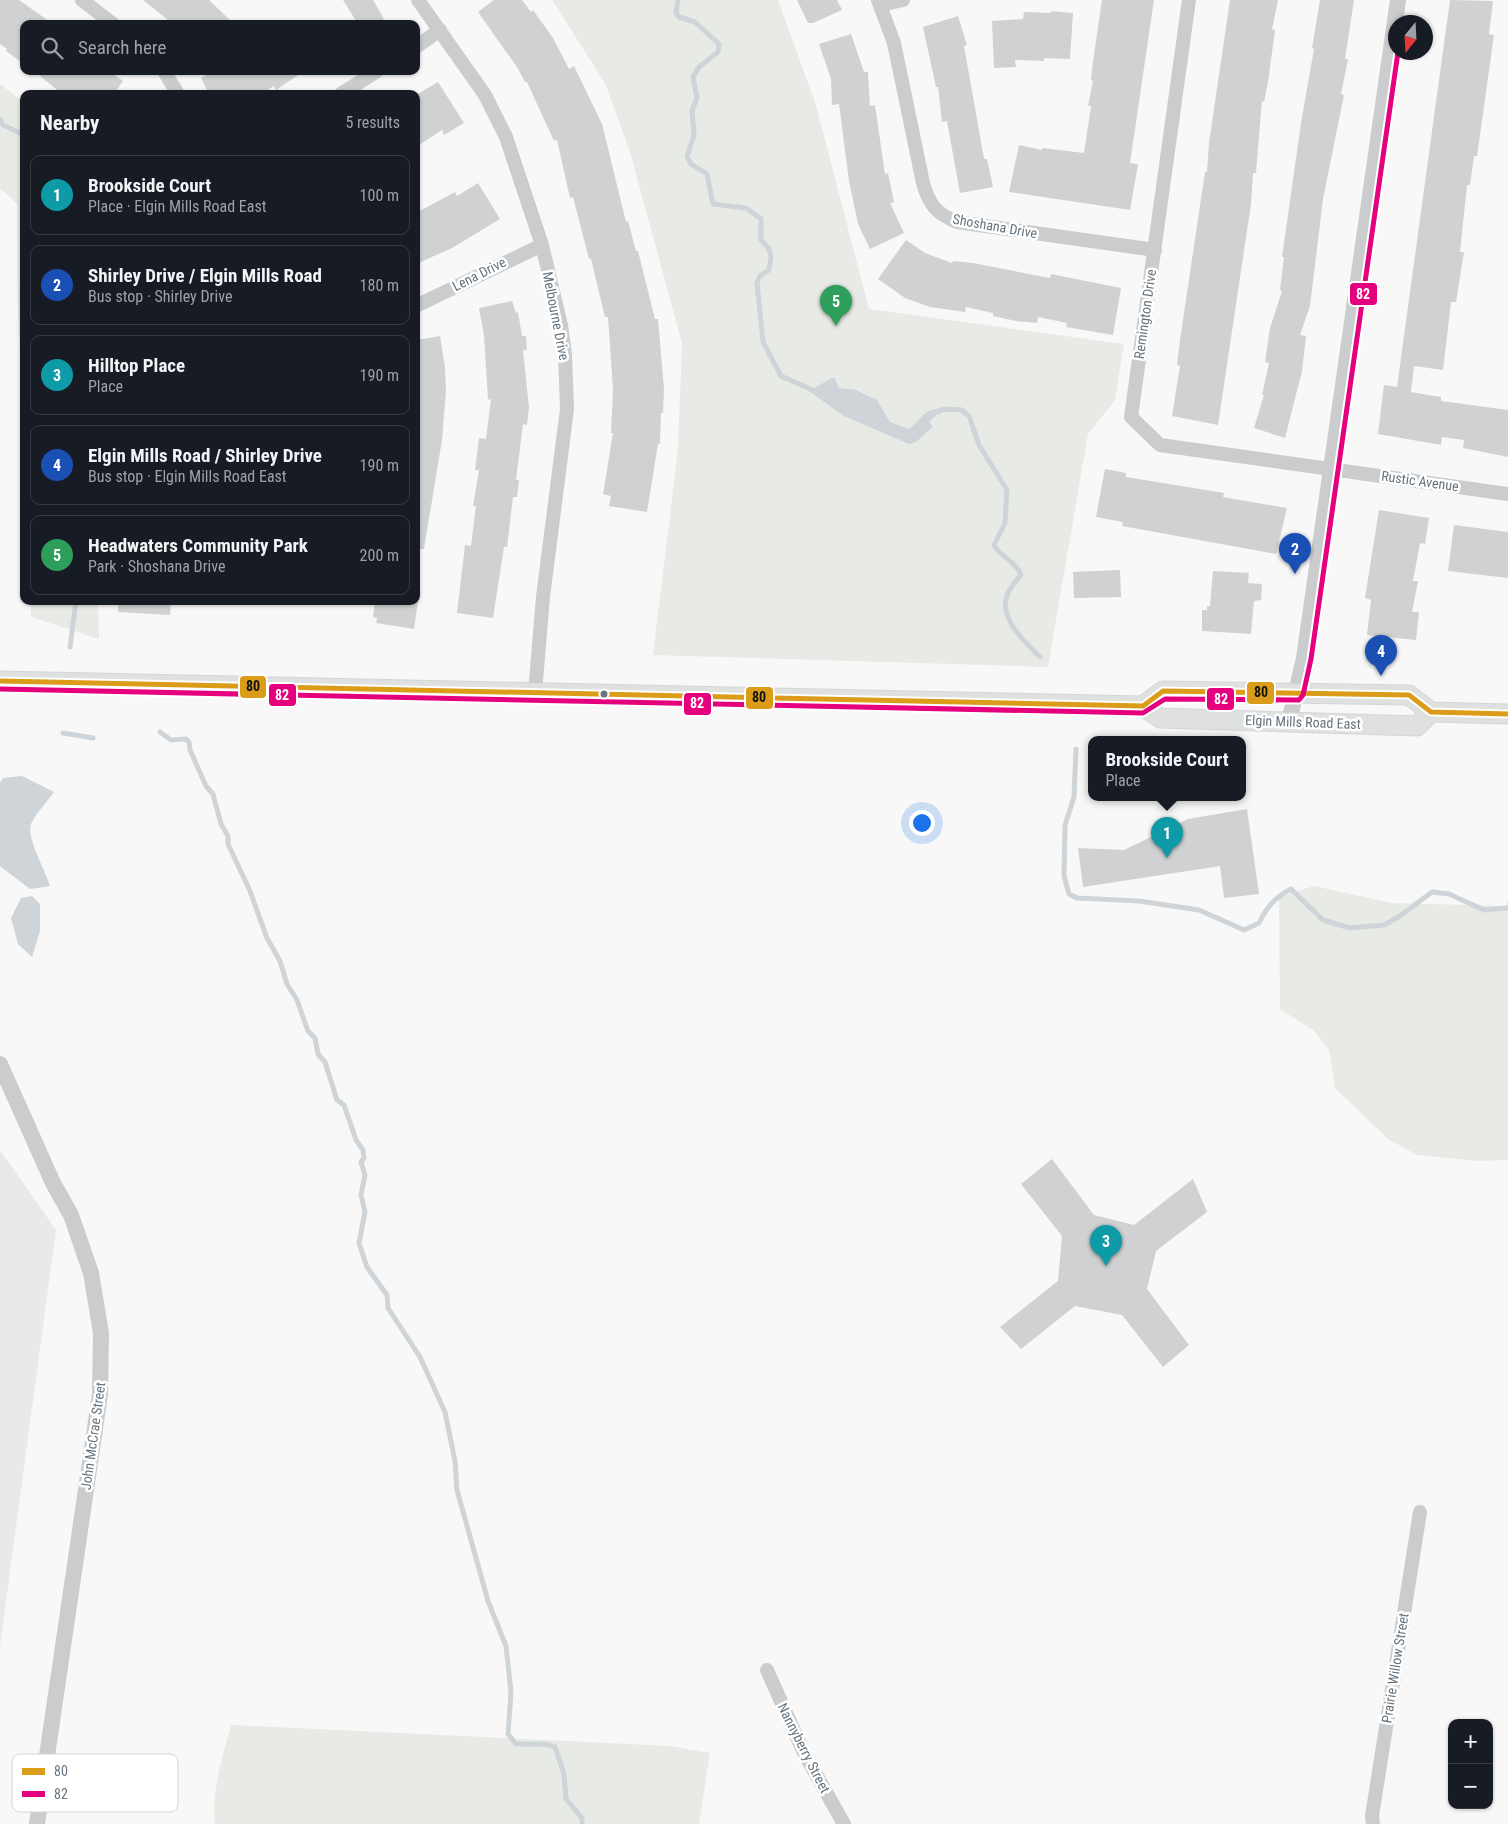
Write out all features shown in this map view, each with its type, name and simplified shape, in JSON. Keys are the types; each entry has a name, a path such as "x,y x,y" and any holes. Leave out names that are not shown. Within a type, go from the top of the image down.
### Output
{"main road":[{"name":"Elgin Mills Road East","path":"0,681 1144,706 1160,718 1417,726 1431,712 1409,695 1163,691 1144,706"},
{"path":"1431,712 1508,714"}],"street":[{"path":"82,0 108,20"},
{"name":"Melbourne Drive","path":"418,0 485,95 506,137 542,245 561,325 565,354 567,409 542,597 535,693"},
{"path":"879,3 903,0"},
{"name":"Remington Drive","path":"1189,0 1131,417 1160,445 1331,470"},
{"path":"1289,722 1304,658 1398,0"},
{"name":"Shoshana Drive","path":"879,3 894,43 925,190 934,209 957,222 1154,250"},
{"path":"420,43 440,30"},
{"path":"166,75 176,90"},
{"path":"348,90 371,75"},
{"name":"Lena Drive","path":"420,304 542,245"},
{"name":"Rustic Avenue","path":"1331,470 1508,494"},
{"name":"John McCrae Street","path":"0,1064 53,1183 71,1215 91,1273 101,1333 100,1394 47,1754"},
{"name":"Prairie Willow Street","path":"1373,1824 1372,1816 1420,1512"},
{"name":"Nannyberry Street","path":"767,1670 804,1752 844,1824"}],"shaded area":[{"path":"552,0 778,0 816,105 869,309 1124,344 1115,400 1088,434 1048,667 653,655 678,449 682,343 630,152 605,83"},
{"path":"0,84 20,99 20,354 17,204 0,188"},
{"path":"834,377 839,388 856,390 877,400 890,422 909,429 924,414 932,410 943,409 929,422 933,427 916,442 909,444 844,416 809,391"},
{"path":"31,605 98,605 99,639 31,617"},
{"path":"22,776 54,792 33,820 30,830 34,846 50,886 30,889 0,866 0,783 3,778"},
{"path":"1314,886 1392,903 1505,906 1508,900 1508,1160 1478,1161 1417,1155 1388,1139 1335,1088 1329,1050 1314,1031 1280,1009 1279,897"},
{"path":"32,896 40,904 40,931 32,957 18,944 11,918 21,898"},
{"path":"0,1150 56,1230 0,1646"},
{"path":"231,1725 670,1746 710,1753 699,1824 215,1824 216,1787"}],"building":[{"path":"0,0 19,0 47,20 20,20 20,61 0,44"},
{"path":"143,0 209,0 230,20 168,20"},
{"path":"343,0 373,0 384,19 382,20 356,20"},
{"path":"494,0 522,0 531,12 533,10 553,38 569,69 574,66 602,124 626,222 628,221 636,251 638,251 655,319 658,319 664,389 663,413 661,413 660,444 658,444 647,512 609,506 611,496 603,494 613,433 611,433 613,390 608,317 605,317 573,197 570,198 557,140 554,141 527,82 525,82 517,67 478,12"},
{"path":"797,0 837,0 842,10 813,23 808,23"},
{"path":"1102,0 1154,0 1130,163 1138,164 1130,210 1009,192 1019,145 1042,150 1042,148 1084,153 1091,106 1088,106 1093,81 1091,80 1093,61"},
{"path":"1230,0 1278,0 1272,29 1275,30 1268,82 1264,102 1262,101 1256,173 1253,173 1251,204 1218,425 1172,416 1180,366 1177,365 1180,340 1205,172 1207,172 1209,143"},
{"path":"1320,0 1354,0 1345,59 1348,59 1341,94 1344,95 1323,199 1310,306 1300,335 1306,336 1302,371 1285,438 1254,428 1264,395 1262,395 1269,363 1265,362 1270,328 1282,291 1280,290 1284,257 1282,257"},
{"path":"1450,0 1493,1 1489,34 1494,35 1477,156 1474,156 1470,185 1467,185 1460,252 1464,252 1456,302 1451,302 1443,370 1414,366 1411,392 1441,397 1441,401 1508,410 1508,457 1463,448 1464,440 1442,437 1441,445 1378,434 1384,385 1397,387"},
{"path":"1051,11 1073,13 1070,59 1044,58 1044,61 1015,60 1016,67 994,68 992,21 1023,19 1024,12 1051,13"},
{"path":"958,16 967,45 964,46 984,159 987,159 993,187 960,193 947,121 942,122 938,87 936,87 923,27"},
{"path":"851,34 864,72 868,72 870,106 875,105 885,174 888,173 894,202 890,203 904,233 870,249 858,224 849,181 839,104 832,105 831,79 819,44"},
{"path":"39,75 115,75 123,81 117,90 57,90"},
{"path":"207,75 298,75 276,90 274,86 267,90 207,90 201,78"},
{"path":"438,82 464,123 444,135 442,130 420,144 420,93"},
{"path":"478,183 500,219 452,248 420,262 420,211 455,192 457,196"},
{"path":"906,240 925,253 952,263 953,261 973,263 1050,278 1051,274 1121,288 1113,335 1066,327 1067,323 1038,317 1037,323 1016,321 993,316 993,313 966,307 965,312 930,307 905,298 878,279"},
{"path":"512,301 516,313 518,312 522,336 526,336 527,350 523,350 529,408 527,425 523,424 516,480 519,480 517,497 513,497 507,547 504,547 493,618 457,613 465,545 471,546 476,506 473,506 479,470 475,470 479,438 486,439 491,399 488,400 484,335 479,308"},
{"path":"440,336 445,368 446,391 442,440 424,549 420,549 420,339"},
{"path":"1105,469 1126,473 1126,477 1224,493 1223,497 1287,508 1276,554 1122,526 1123,522 1096,517"},
{"path":"1379,510 1429,518 1425,544 1420,543 1413,581 1418,581 1412,612 1419,612 1416,640 1367,635 1371,600 1365,598"},
{"path":"1454,525 1508,532 1508,578 1448,571"},
{"path":"1120,570 1121,597 1074,598 1073,572"},
{"path":"1213,571 1249,573 1248,583 1262,584 1261,600 1254,601 1251,634 1202,631 1202,610 1207,610 1207,606 1210,606"},
{"path":"118,605 171,605 170,615 118,612"},
{"path":"374,605 417,605 414,629 376,623 377,618 373,617"},
{"path":"1247,809 1259,894 1224,898 1220,866 1083,887 1078,848 1124,850 1188,819"},
{"path":"1052,1159 1094,1215 1134,1225 1193,1179 1207,1212 1156,1251 1147,1289 1189,1345 1163,1367 1122,1315 1075,1306 1021,1349 1000,1327 1058,1281 1062,1236 1021,1184"}],"waterway":[{"path":"678,0 676,13 679,17 695,22 719,44 718,52 699,67 693,77 697,98 692,111 694,135 687,157 691,164 707,174 713,204 746,208 761,219 761,240 769,249 771,256 769,270 760,276 757,283 763,342 781,376 817,392"},
{"path":"0,119 3,125 20,133"},
{"path":"938,412 943,409 962,410 969,416 979,445 1007,490 1005,523 994,545 1019,570 1021,575 1009,591 1006,600 1006,610 1014,628 1040,657"},
{"path":"70,647 75,605"},
{"path":"160,732 171,740 186,739 189,742 190,750 206,786 213,794 221,824 228,836 228,844 250,891 267,938 280,961 287,984 297,1000 308,1031 315,1038 318,1054 325,1062 337,1100 344,1105 356,1140 363,1150 364,1158 361,1162 365,1175 361,1195 365,1212 359,1243 367,1267 387,1295 388,1308 420,1357 445,1412 455,1461 457,1490 488,1601 506,1646 511,1692 508,1734 516,1744 545,1744 555,1747 564,1774 566,1799 582,1818 582,1824"},
{"path":"63,733 93,738"},
{"path":"1076,749 1074,797 1065,825 1064,876 1069,894 1077,898 1139,901 1199,910 1244,930 1259,923 1272,903 1280,895 1291,889 1323,920 1350,928 1384,925 1400,916 1432,892 1449,894 1484,910 1508,908"}],"transit line":[{"name":"82","path":"0,689 1143,713 1165,699 1299,700 1303,695 1311,659 1397,60"},
{"name":"80","path":"0,681 1143,706 1163,691 1409,695 1431,712 1508,714"}],"place":[{"name":"Headwaters Community Park","path":"836,326"},
{"name":"Shirley Drive / Elgin Mills Road","path":"1295,574"},
{"name":"Elgin Mills Road / Shirley Drive","path":"1381,676"},
{"name":"Brookside Court","path":"1167,858"},
{"name":"Hilltop Place","path":"1106,1266"}]}
